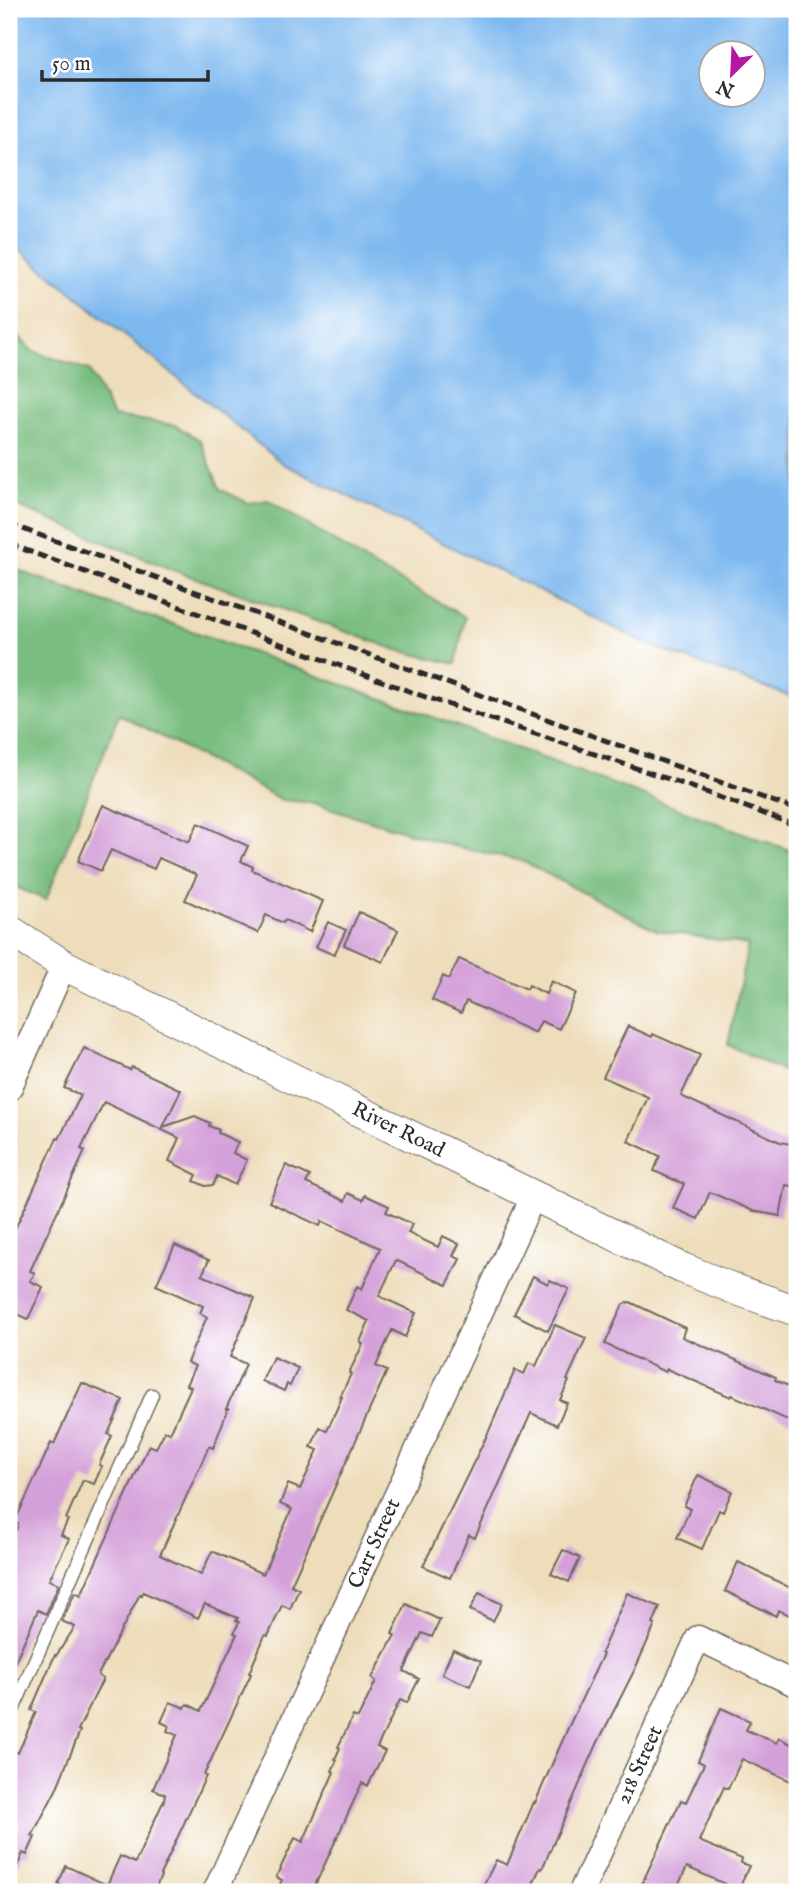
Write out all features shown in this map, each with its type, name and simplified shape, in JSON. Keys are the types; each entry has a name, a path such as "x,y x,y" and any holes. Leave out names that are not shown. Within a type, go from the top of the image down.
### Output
{"street":[{"name":"River Road","path":"9,930 64,965 682,1268 797,1311"},
{"path":"9,1089 64,965"},
{"name":"Carr Street","path":"215,1892 534,1195"},
{"name":"218 Street","path":"582,1892 698,1638 797,1685"}],"lane":[{"path":"9,1719 152,1395"}],"green space":[{"path":"9,326 32,351 89,370 113,416 175,425 200,440 220,489 248,503 268,500 372,565 465,617 456,664 397,650 173,570 9,503"},
{"path":"9,567 425,714 797,853 797,1078 728,1045 748,945 656,930 522,861 449,845 313,803 282,800 119,714 46,900 9,884"}],"water":[{"path":"9,9 797,9 797,699 651,646 283,464 9,241"}],"building":[{"path":"103,805 189,842 198,823 248,846 241,861 253,867 252,870 323,901 310,932 285,920 283,923 266,915 258,933 185,900 197,875 159,858 154,869 111,850 101,871 78,861"},
{"path":"359,912 398,930 383,962 344,945"},
{"path":"328,922 346,930 334,955 316,947"},
{"path":"459,959 527,989 529,985 546,994 551,981 576,993 559,1029 541,1021 535,1033 466,1001 461,1013 432,1000 443,976 449,979"},
{"path":"628,1026 700,1055 681,1096 780,1142 797,1145 797,1187 786,1185 780,1216 753,1211 710,1192 698,1219 673,1208 684,1184 654,1171 660,1156 628,1141 648,1097 603,1077"},
{"path":"84,1048 181,1090 163,1127 195,1116 210,1123 209,1126 219,1130 218,1133 238,1142 233,1153 247,1160 235,1185 217,1176 213,1185 205,1186 194,1181 197,1175 169,1161 179,1138 104,1102 81,1149 85,1151 30,1271 35,1273 30,1281 43,1287 28,1319 9,1310 9,1242 57,1138 59,1139 81,1095 64,1088"},
{"path":"286,1165 310,1176 306,1183 345,1201 348,1193 363,1200 365,1195 389,1206 386,1212 412,1224 408,1233 438,1247 443,1236 459,1244 453,1256 460,1259 447,1285 396,1260 379,1296 416,1313 405,1337 392,1330 376,1366 387,1371 291,1585 299,1589 290,1609 282,1605 268,1636 265,1635 249,1673 251,1674 154,1892 76,1892 58,1884 66,1866 107,1885 120,1856 135,1863 164,1800 165,1794 153,1789 177,1735 167,1731 169,1726 161,1722 170,1702 185,1708 187,1704 201,1711 237,1634 234,1633 238,1618 205,1604 198,1618 143,1592 98,1675 103,1679 78,1730 80,1731 56,1790 32,1836 35,1837 27,1855 23,1853 9,1885 9,1749 18,1753 36,1712 31,1710 55,1655 75,1627 62,1621 75,1592 81,1595 149,1445 156,1448 165,1431 170,1433 191,1387 186,1385 195,1366 187,1362 207,1317 200,1313 203,1306 156,1285 175,1245 209,1260 202,1275 255,1298 230,1357 246,1364 226,1409 213,1448 209,1446 160,1555 201,1575 212,1551 263,1574 292,1509 280,1504 288,1484 300,1489 318,1450 311,1447 320,1427 327,1431 363,1344 360,1342 369,1321 346,1310 357,1286 362,1289 380,1248 322,1221 320,1226 269,1202"},
{"path":"533,1276 548,1284 550,1280 569,1289 548,1331 514,1314"},
{"path":"630,1302 685,1328 682,1337 776,1377 775,1380 797,1390 797,1410 792,1422 667,1369 665,1372 605,1344 623,1304"},
{"path":"555,1325 586,1338 560,1400 567,1403 557,1425 531,1413 475,1538 469,1535 450,1578 423,1566 489,1431 515,1370 524,1374 529,1363 536,1366"},
{"path":"273,1357 298,1368 290,1386 287,1384 284,1391 262,1381"},
{"path":"82,1383 123,1400 108,1434 112,1436 94,1484 83,1480 66,1519 68,1520 61,1535 69,1539 49,1580 59,1584 46,1614 38,1610 9,1675 9,1541 17,1528 18,1524 14,1523"},
{"path":"698,1475 732,1491 723,1512 719,1510 702,1549 677,1538 690,1509 684,1506"},
{"path":"563,1550 580,1558 569,1582 551,1574"},
{"path":"738,1562 797,1591 797,1618 778,1610 776,1616 725,1591"},
{"path":"479,1593 502,1604 493,1621 470,1610"},
{"path":"627,1593 660,1607 653,1624 655,1625 598,1742 542,1869 540,1868 529,1892 480,1892 496,1860 507,1865 603,1654 601,1653"},
{"path":"406,1604 440,1620 432,1637 422,1633 404,1671 419,1679 407,1703 400,1700 377,1747 385,1751 368,1786 362,1783 312,1892 276,1892 282,1880 276,1877 295,1838 303,1842 334,1772 335,1759 340,1748 338,1747 353,1716 358,1718 376,1681 372,1678 395,1635 392,1634"},
{"path":"453,1649 481,1661 470,1686 442,1674"},
{"path":"721,1708 750,1721 746,1730 777,1743 779,1738 797,1747 797,1784 742,1759 728,1789 724,1787 699,1841 742,1859 741,1863 749,1866 738,1890 687,1867 675,1892 638,1892 681,1800 686,1802 704,1764 698,1761"}],"railway":[{"path":"9,524 797,810"},
{"path":"9,544 417,694 689,786 797,826"}]}
